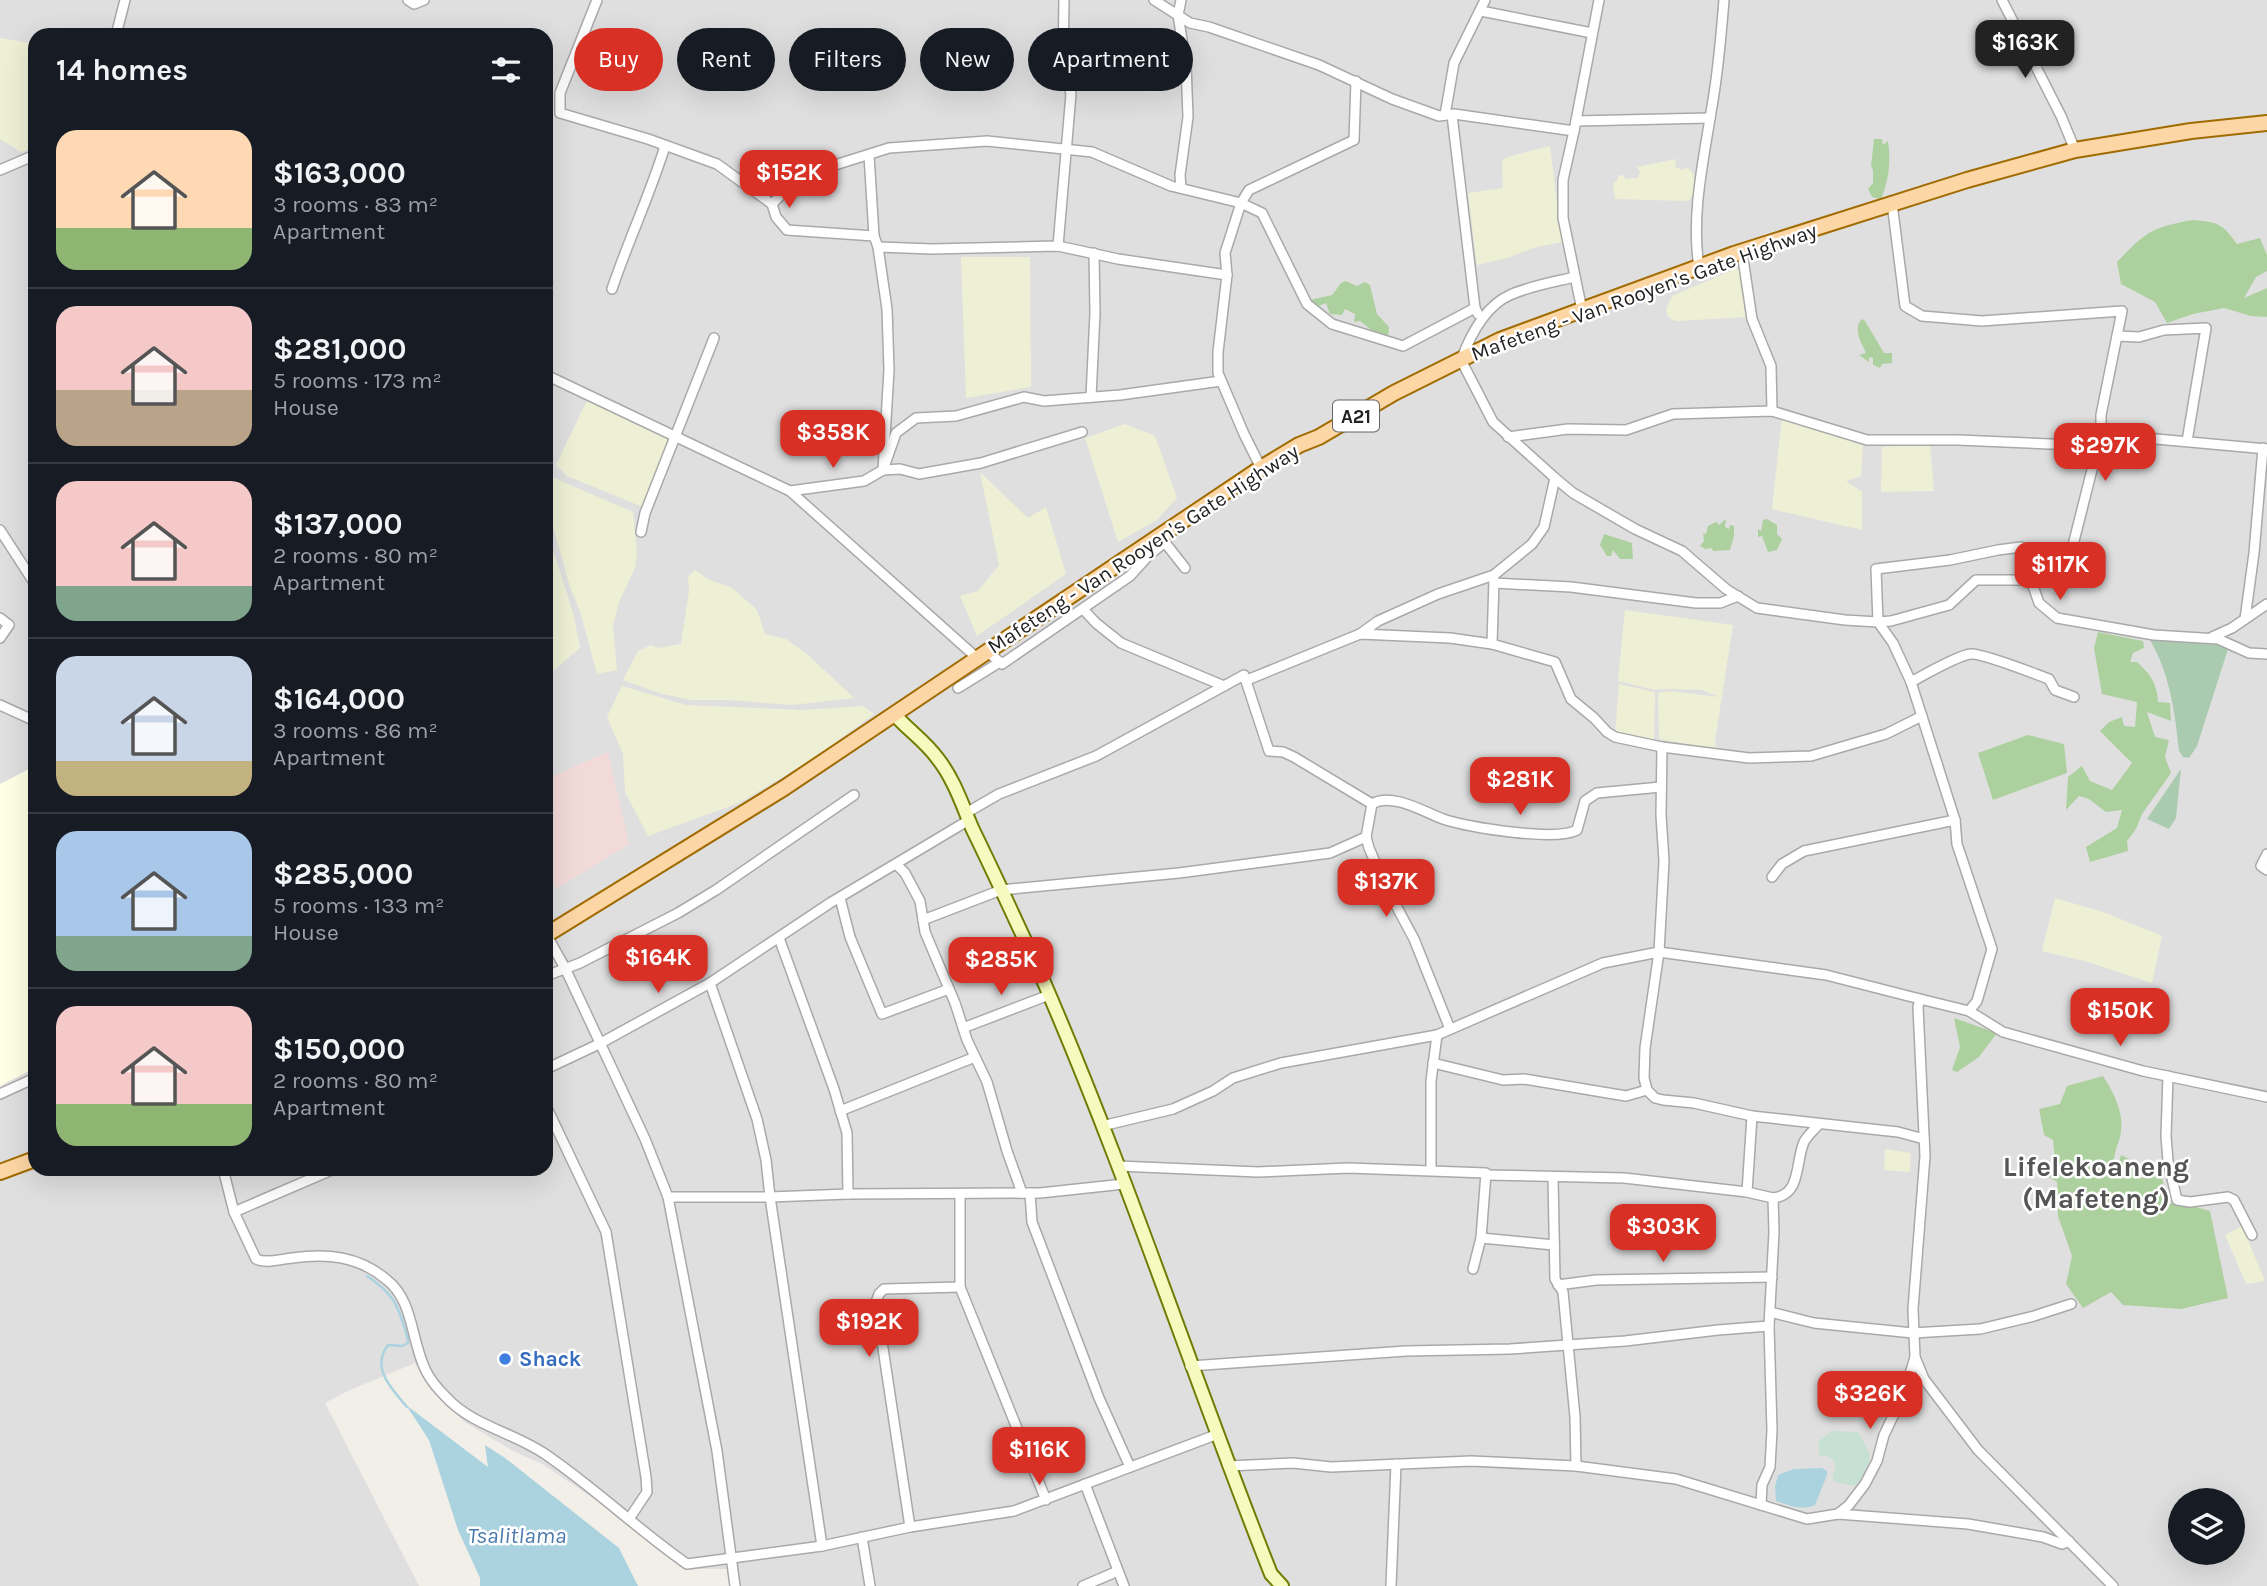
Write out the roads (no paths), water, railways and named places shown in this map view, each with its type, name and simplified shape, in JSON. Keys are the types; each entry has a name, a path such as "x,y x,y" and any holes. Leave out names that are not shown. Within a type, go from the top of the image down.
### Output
{"main road":[{"name":"Mafeteng - Van Rooyen's Gate Highway","path":"553,931 717,831 1162,539 1261,468 1394,393 1500,340 1742,251 1892,203 2075,150 2191,131 2267,123"},
{"path":"0,1172 28,1162"}],"street":[{"path":"118,28 125,0"},
{"path":"408,0 414,4 424,0"},
{"path":"597,0 560,93 560,113 648,139 718,164 772,204 776,217 787,230 874,236"},
{"path":"1058,246 1071,94 1063,64 1063,0"},
{"path":"1154,0 1190,23 1307,61 1392,99 1438,116 1575,126 1710,118"},
{"path":"1181,0 1178,15 1186,65 1188,117 1180,175 1181,188"},
{"path":"1482,320 1475,309 1448,115 1454,63 1485,0"},
{"path":"1582,310 1563,218 1563,180 1599,0"},
{"path":"1699,267 1696,249 1700,176 1719,66 1724,0"},
{"path":"2002,0 2061,116 2075,150"},
{"path":"1481,11 1592,33"},
{"path":"1261,468 1218,373 1227,275 1225,254 1241,202 1249,190 1354,140 1356,81"},
{"path":"772,204 800,176 889,148 986,141 1092,152 1171,186 1241,202 1262,213 1307,304 1332,324 1403,346 1475,309"},
{"path":"611,289 651,190 665,146"},
{"path":"869,155 874,236 887,309 889,370 883,470"},
{"path":"0,170 28,158"},
{"path":"1892,203 1905,306 1922,316 1982,321 2122,311 2101,415 2101,433 2070,557 2045,555 2021,547 1951,560 1875,569 1878,622 1894,643 1911,682 1955,820 1957,845 1992,949 1977,1001 1969,1011"},
{"path":"878,247 932,249 1058,246 1118,259 1227,275"},
{"path":"1742,251 1752,319 1771,366 1772,411"},
{"path":"1091,397 1095,313 1094,253"},
{"path":"1575,276 1509,295 1487,313 1466,346 1461,360 1493,422 1573,493 1624,523 1682,551 1757,608 1845,620 1891,621 1949,605 1976,580 2018,579 2027,580 2033,586 2039,603 2057,618 2154,635 2218,639 2249,653 2267,654"},
{"path":"2117,336 2139,337 2164,330 2206,328 2187,441"},
{"path":"641,531 645,513 714,338"},
{"path":"553,378 790,491 982,655 1002,664 1130,576 1162,539 1185,568"},
{"path":"883,470 896,433 916,418 956,416 1024,397 1044,401 1221,381"},
{"path":"1508,437 1568,429 1626,430 1673,415 1772,411 1867,440 1958,440 2098,446"},
{"path":"790,491 864,481 883,470 901,469 919,474 981,463 1082,432"},
{"path":"2101,433 2265,449 2245,619"},
{"path":"1492,644 1494,579 1532,544 1545,527 1555,478"},
{"path":"0,530 28,573"},
{"path":"1247,680 1360,634 1378,621 1438,594 1494,579 1696,603 1720,603 1738,596"},
{"path":"2209,638 2232,628 2267,604"},
{"path":"1083,608 1121,643 1224,686"},
{"path":"0,618 9,625 0,638"},
{"path":"1360,634 1450,638 1492,644 1555,662 1571,699 1607,732 1615,737 1662,747 1749,758 1811,755 1886,734 1922,716"},
{"path":"1911,682 1969,654 1982,655 2049,679 2055,690 2074,697"},
{"path":"958,688 1000,662"},
{"path":"553,1066 599,1044 710,983 839,898 897,864 999,794 1096,756 1244,675 1269,751 1283,752 1294,757 1372,804"},
{"path":"0,705 28,718"},
{"path":"894,714 940,760 1049,995 1118,1166 1270,1580 1282,1586"},
{"path":"1662,747 1664,861 1659,952 1645,1048 1644,1078 1647,1090 1659,1100 1694,1102 1752,1116 1898,1132 1924,1139"},
{"path":"1450,1029 1414,939 1384,883 1366,837 1372,804 1378,800 1410,804 1443,819 1476,826 1534,835 1564,834 1577,830 1584,801 1597,793 1661,787"},
{"path":"553,973 678,913 854,795"},
{"path":"1772,877 1782,864 1804,850 1955,820"},
{"path":"923,920 1002,890 1179,873 1330,853 1366,837"},
{"path":"2267,853 2261,866 2267,870"},
{"path":"897,864 920,901 925,932 987,1082 1007,1150 1026,1193 1032,1222 1099,1398 1130,1467"},
{"path":"839,898 850,937 882,1014 949,989"},
{"path":"779,938 847,1133 848,1194"},
{"path":"553,947 645,1139 668,1197 717,1451 735,1586"},
{"path":"1102,1126 1174,1109 1213,1091 1233,1078 1281,1063 1437,1035 1603,963 1659,952 1826,975 1969,1011 2003,1032 2065,1051 2267,1097"},
{"path":"710,983 757,1119 766,1160 769,1197 822,1546"},
{"path":"963,1028 1049,995"},
{"path":"1920,999 1917,1019 1925,1156 1913,1333 1915,1357 1924,1379 1978,1450 2113,1586"},
{"path":"1431,1170 1431,1081 1437,1035"},
{"path":"840,1111 975,1057"},
{"path":"1433,1063 1503,1080 1524,1079 1626,1096 1647,1090"},
{"path":"2168,1076 2168,1161 2178,1200 2190,1202 2228,1196 2234,1200 2252,1235"},
{"path":"0,1094 28,1081"},
{"path":"1747,1192 1752,1116"},
{"path":"553,1121 606,1232 646,1477 647,1492 629,1519"},
{"path":"1118,1166 1258,1172 1348,1168 1553,1178 1624,1178 1747,1192 1773,1198 1782,1197 1795,1184 1804,1142 1819,1124"},
{"path":"1473,1269 1481,1238 1486,1175"},
{"path":"225,1176 234,1212 251,1251 260,1261 317,1254 339,1256 387,1280 404,1299 426,1371 444,1396 465,1416 543,1452 629,1519 654,1542 687,1564 822,1546 910,1527 1014,1511 1218,1434"},
{"path":"234,1212 318,1176"},
{"path":"1553,1178 1555,1279 1563,1292 1569,1345 1576,1466"},
{"path":"668,1197 1026,1193 1124,1184"},
{"path":"960,1194 960,1287 1046,1500"},
{"path":"1761,1505 1762,1485 1770,1467 1772,1430 1769,1326 1773,1198"},
{"path":"1481,1238 1554,1245"},
{"path":"1558,1285 1596,1280 1772,1277"},
{"path":"910,1527 876,1302 878,1293 884,1289 960,1287"},
{"path":"1770,1312 1814,1323 1913,1333 1980,1329 2071,1304"},
{"path":"1190,1366 1406,1351 1569,1345 1769,1326"},
{"path":"1838,1514 1849,1505 1865,1484 1877,1461 1884,1435 1905,1391 1915,1357"},
{"path":"1227,1466 1293,1463 1331,1467 1471,1461 1576,1466 1676,1479 1807,1519 1838,1514 1968,1524 2043,1537 2062,1545 2068,1541"},
{"path":"1391,1586 1396,1464"},
{"path":"1085,1484 1124,1586"},
{"path":"862,1537 870,1586"},
{"path":"1083,1586 1118,1571"}],"water":[{"name":"Tsalitlama","path":"406,1405 488,1467 485,1445 505,1458 619,1548 638,1586 480,1586 480,1578 458,1530 429,1440"},
{"path":"1822,1468 1827,1471 1827,1475 1815,1505 1800,1507 1776,1501 1778,1475 1794,1469"}],"waterway":[{"path":"367,1276 391,1296 402,1318 408,1343 402,1346 388,1345 381,1362 386,1379 407,1407"}],"place":[{"name":"Shack","path":"505,1359"}],"district":[{"name":"Lifelekoaneng (Mafeteng)","path":"2096,1182"}]}
